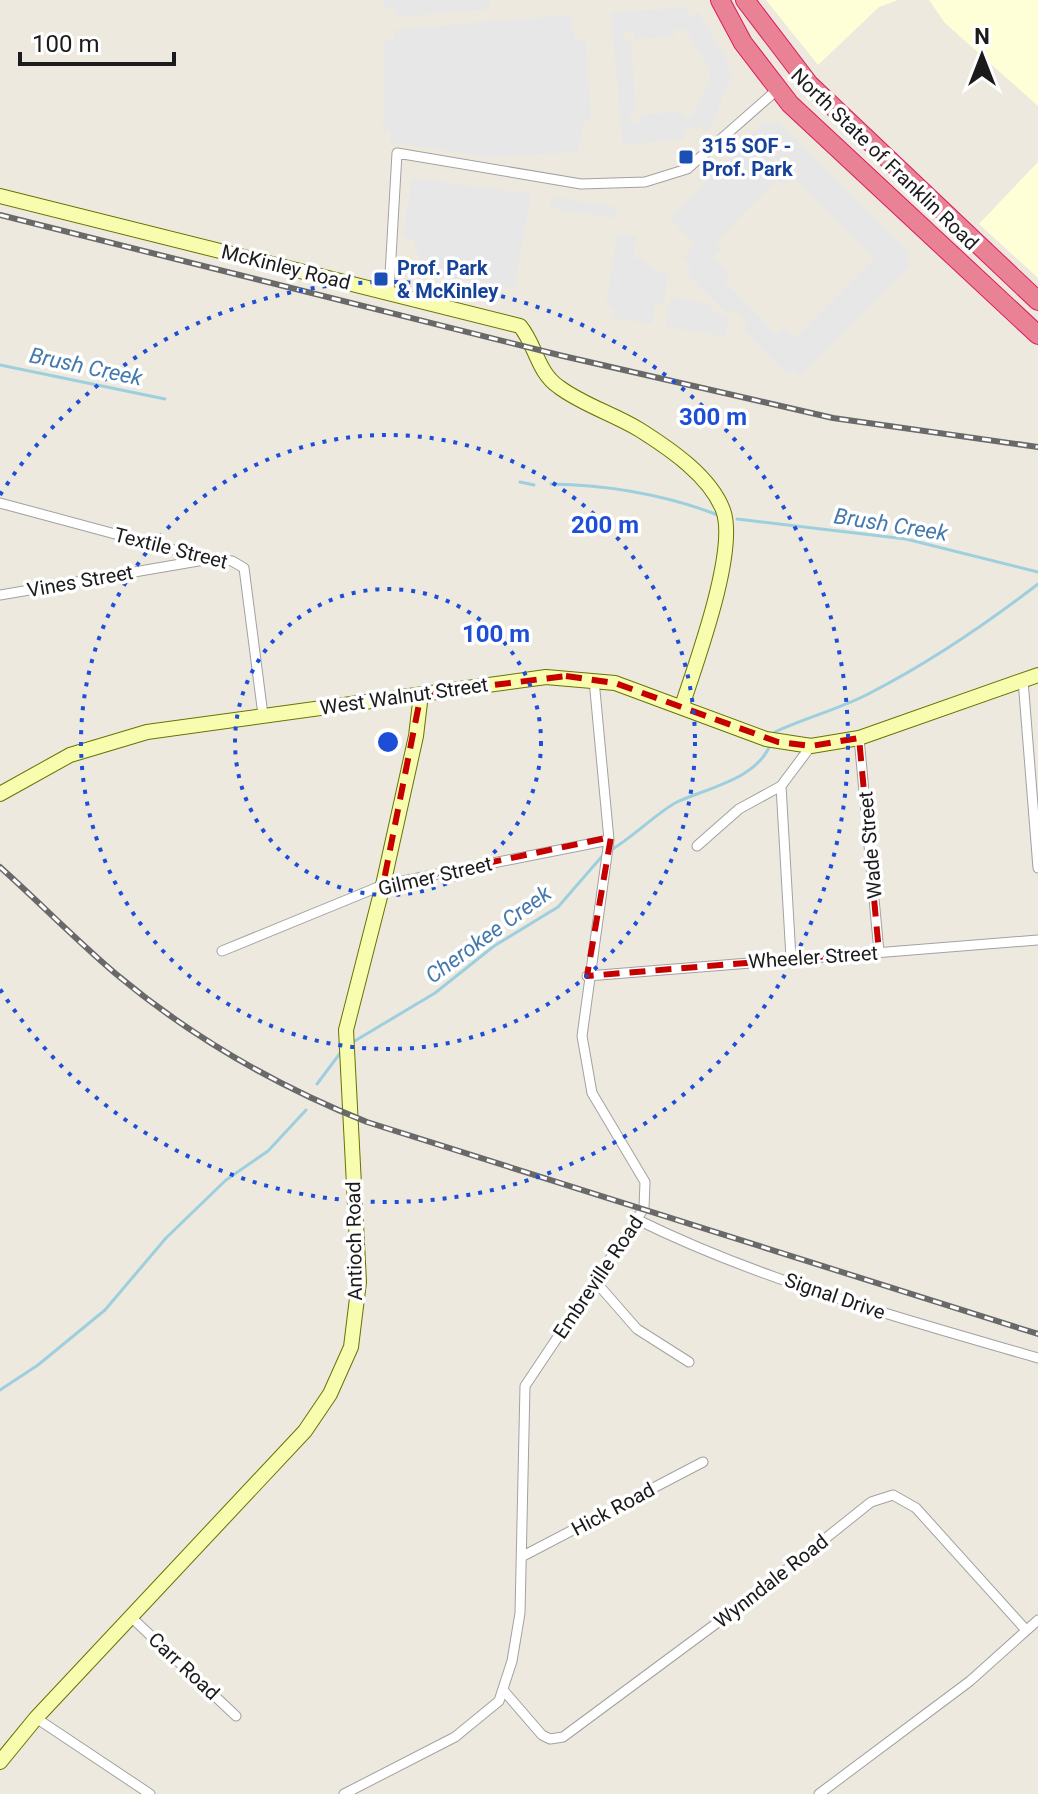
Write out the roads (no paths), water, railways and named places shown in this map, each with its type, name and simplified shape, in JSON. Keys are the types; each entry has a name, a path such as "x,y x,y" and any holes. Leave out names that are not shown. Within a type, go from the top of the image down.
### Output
{"highway":[{"name":"North State of Franklin Road","path":"720,0 743,43 778,89 823,136 1038,335"},
{"name":"North State of Franklin Road","path":"745,0 809,84 1038,301"}],"street":[{"path":"389,292 397,153 581,184 645,182 687,169 778,89"},
{"name":"McKinley Road","path":"0,196 520,326 528,336 537,361 558,387 620,418 665,447 701,478 716,497 725,517 724,560 682,706"},
{"path":"969,270 987,253"},
{"name":"Textile Street","path":"0,503 208,559 232,561 244,568 263,715"},
{"name":"Vines Street","path":"0,595 208,559"},
{"name":"West Walnut Street","path":"0,794 35,772 99,745 147,732 546,677 594,679 682,706 772,741 811,746 859,738 1031,678"},
{"path":"1031,678 1038,868"},
{"name":"Embreville Road","path":"344,1794 455,1737 489,1713 504,1691 520,1613 525,1386 644,1208 645,1182 592,1093 582,1036 587,976 609,847 594,679"},
{"name":"Antioch Road","path":"0,1762 36,1718 305,1431 330,1394 351,1347 359,1282 346,1030 383,885 416,736 421,694"},
{"name":"Wade Street","path":"859,738 879,952"},
{"path":"697,846 739,809 781,786 811,746"},
{"path":"781,786 791,958"},
{"name":"Gilmer Street","path":"222,951 383,885 609,847"},
{"name":"Wheeler Street","path":"587,976 1038,940"},
{"name":"Signal Drive","path":"638,1220 690,1244 812,1288 1038,1358"},
{"path":"595,1281 637,1329 689,1362"},
{"name":"Hick Road","path":"523,1556 703,1462"},
{"name":"Wynndale Road","path":"504,1691 533,1728 550,1739 563,1737 756,1594 871,1502 893,1495 916,1508 1026,1630"},
{"name":"Carr Road","path":"132,1618 236,1716"},
{"path":"819,1794 970,1681 1038,1620"},
{"path":"36,1718 150,1794"}],"waterway":[{"name":"Brush Creek","path":"0,365 165,399"},
{"name":"Brush Creek","path":"520,482 534,485"},
{"name":"Brush Creek","path":"551,484 636,492 677,501 718,515"},
{"name":"Brush Creek","path":"737,519 906,539 1038,572"},
{"name":"Cherokee Creek","path":"773,736 775,732 861,698 915,668 978,628 1038,584"},
{"name":"Cherokee Creek","path":"611,850 677,802 743,774 755,765 771,743"},
{"name":"Cherokee Creek","path":"353,1042 435,993 494,946 558,907 604,854"},
{"name":"Cherokee Creek","path":"317,1084 341,1052"},
{"name":"Cherokee Creek","path":"0,1390 38,1365 105,1310 166,1238 226,1180 268,1151 306,1110"}],"railway":[{"path":"0,215 563,356 833,418 1038,447"},
{"path":"0,867 144,997 236,1058 333,1108 367,1122 1038,1334"}],"place":[{"name":"315 SOF - Prof. Park","path":"686,157"},
{"name":"Prof. Park & McKinley","path":"381,279"}]}
